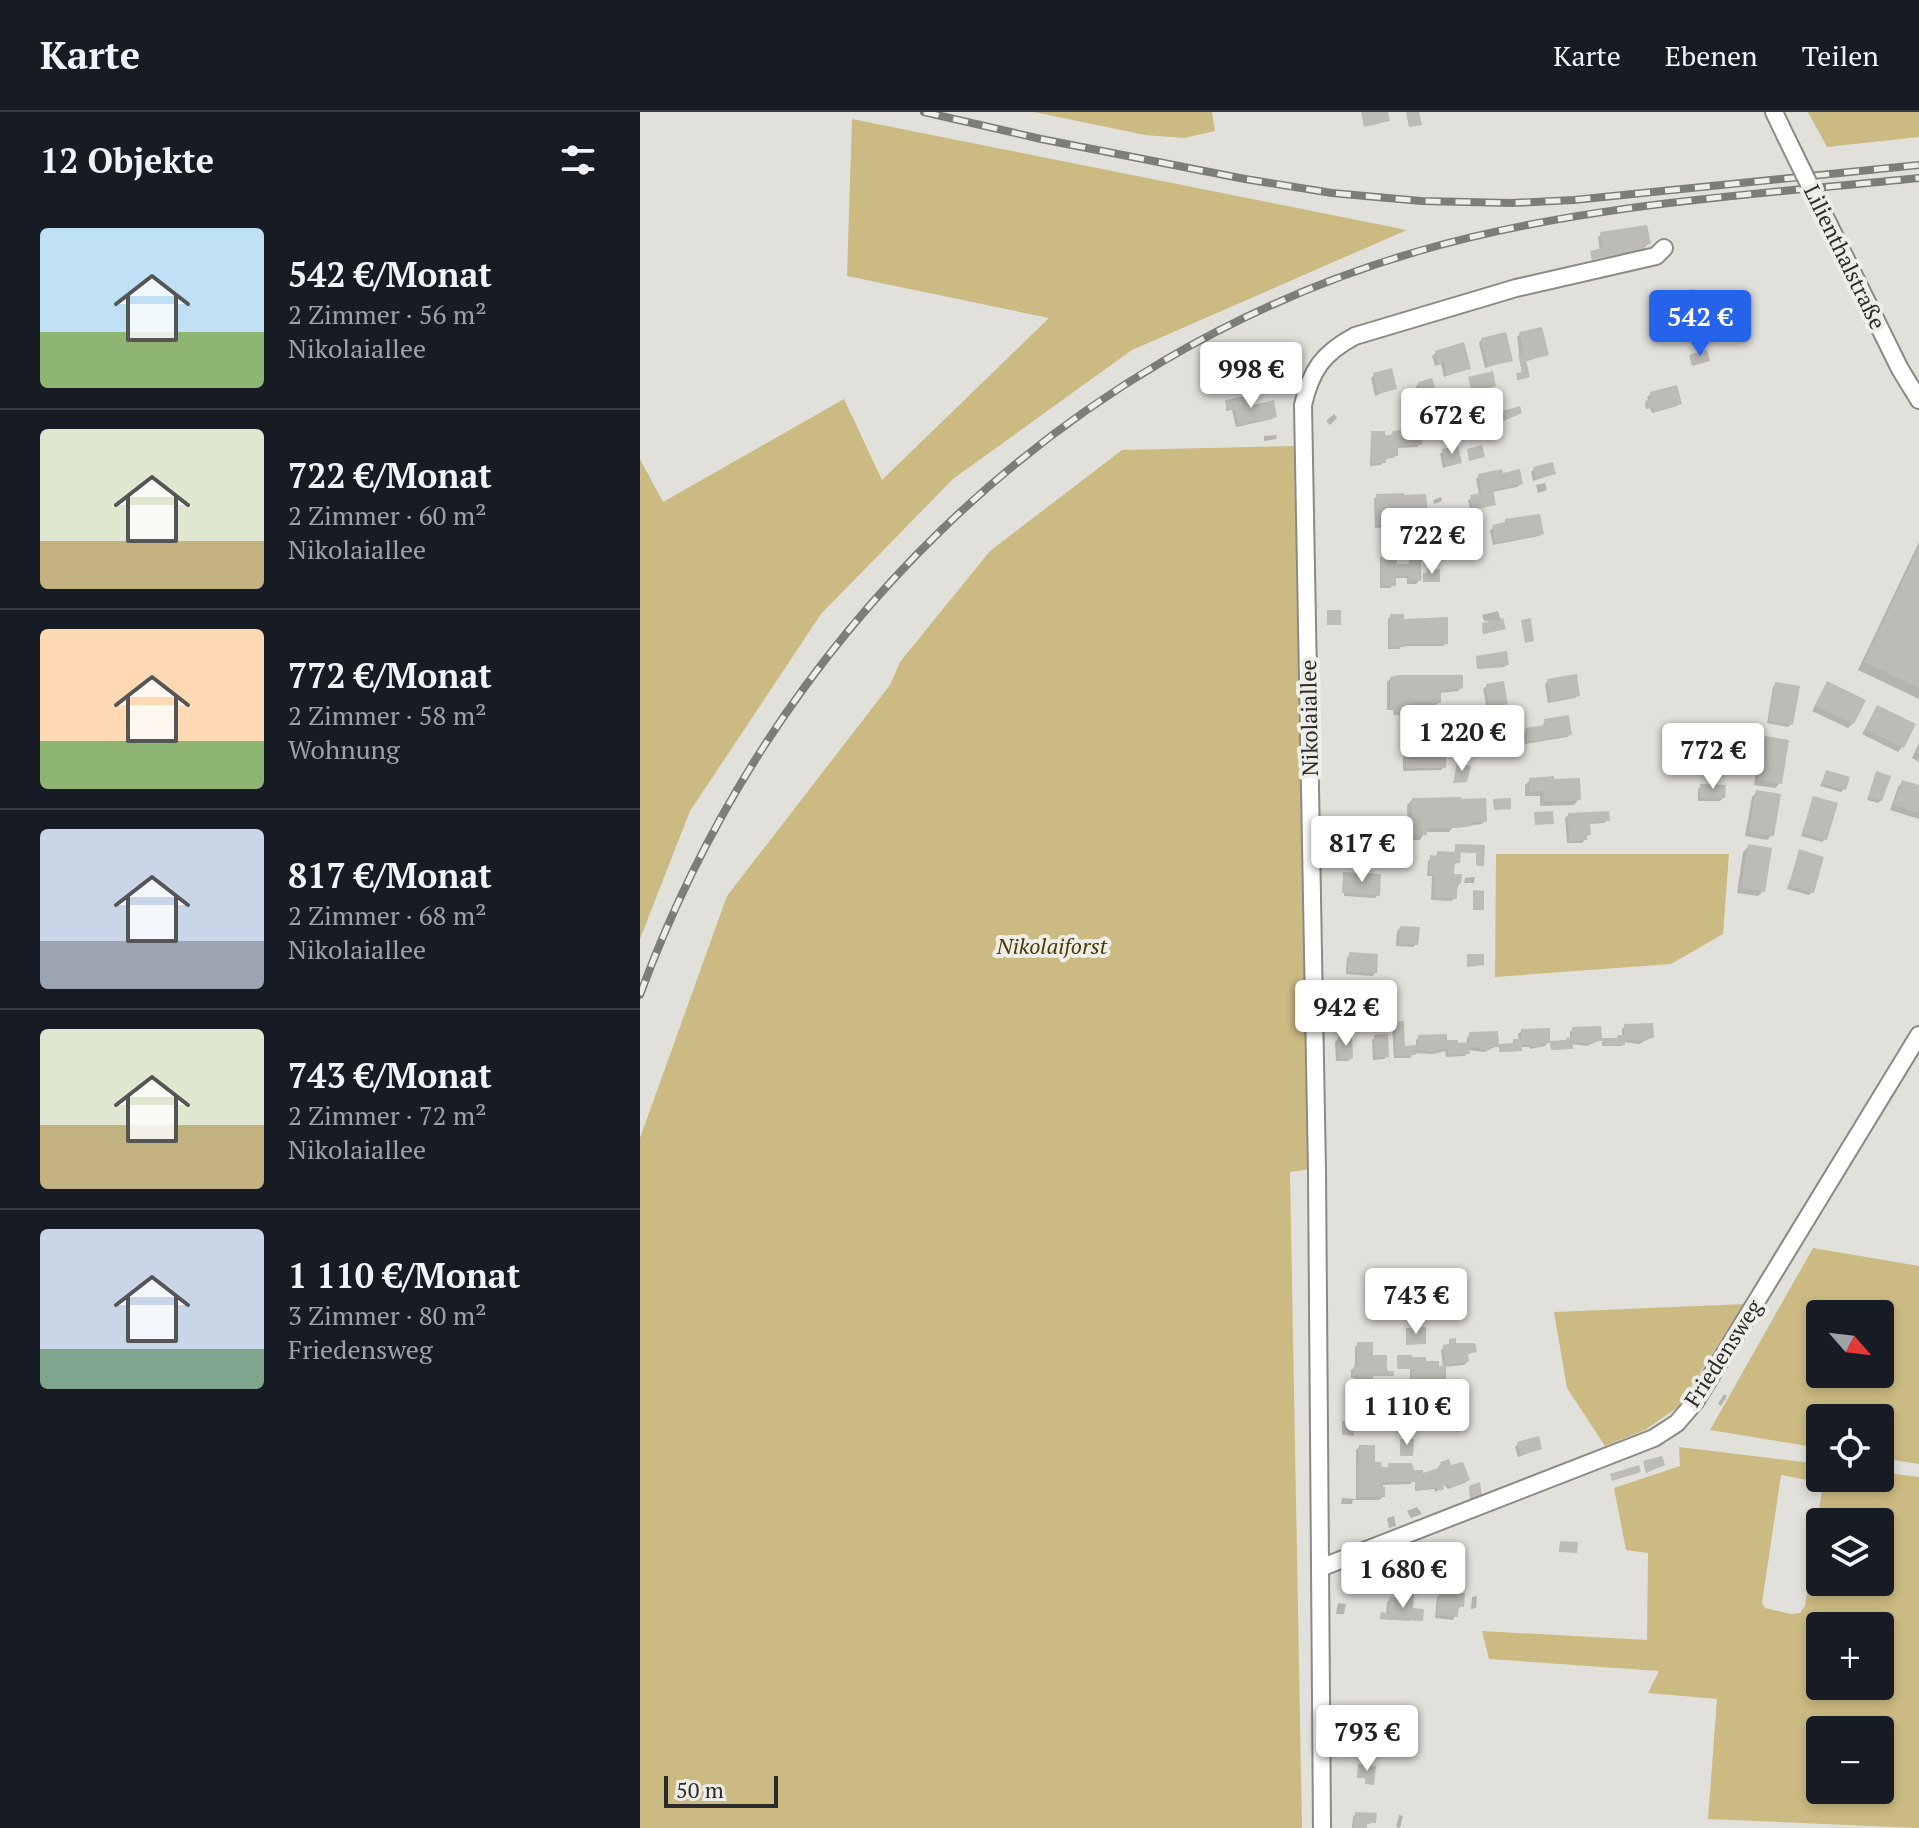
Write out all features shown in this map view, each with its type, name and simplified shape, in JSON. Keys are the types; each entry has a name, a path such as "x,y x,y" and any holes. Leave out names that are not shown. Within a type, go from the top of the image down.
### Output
{"street":[{"name":"Lilienthalstraße","path":"1774,112 1900,369 1919,400"},
{"name":"Nikolaiallee","path":"1322,1828 1316,1141 1303,405 1308,383 1319,363 1334,347 1355,336 1516,288 1656,256 1664,248"},
{"name":"Friedensweg","path":"1320,1568 1654,1438 1677,1423 1695,1402 1919,1035"}],"green space":[{"path":"1034,112 1212,112 1215,131 1184,138 1145,135"},
{"path":"1808,112 1919,112 1919,137 1827,147"},
{"path":"852,119 1407,230 1132,350 953,479 821,614 690,811 640,939 640,459 663,502 844,399 882,480 1049,318 847,276"},
{"name":"Nikolaiforst","path":"1296,446 1311,1169 1290,1172 1302,1828 640,1828 640,1138 727,896 890,685 900,662 990,551 1122,450"},
{"path":"1496,854 1729,854 1723,934 1671,964 1495,977"},
{"path":"1813,1248 1919,1266 1919,1464 1894,1460 1894,1404 1806,1404 1806,1446 1710,1430"},
{"path":"1744,1304 1678,1407 1645,1430 1605,1446 1567,1388 1554,1312"},
{"path":"1679,1447 1806,1462 1806,1480 1781,1475 1762,1603 1765,1608 1791,1614 1800,1613 1806,1596 1894,1596 1894,1508 1819,1508 1822,1492 1894,1492 1894,1474 1919,1477 1919,1828 1708,1819 1717,1699 1648,1693 1659,1671 1489,1659 1482,1631 1647,1640 1648,1553 1626,1550 1614,1488 1680,1466"}],"building":[{"path":"1361,112 1388,112 1390,121 1364,127"},
{"path":"1406,112 1419,112 1422,125 1409,127"},
{"path":"1647,225 1651,244 1644,245 1645,249 1592,260 1590,251 1603,248 1600,232"},
{"path":"1693,289 1696,302 1678,305 1676,292"},
{"path":"1542,327 1549,355 1526,360 1530,377 1518,380 1516,373 1522,372 1518,354 1524,353 1519,332"},
{"path":"1506,332 1513,361 1488,366 1481,338"},
{"path":"1464,342 1471,369 1447,375 1444,362 1438,364 1435,351"},
{"path":"1707,350 1710,361 1692,366 1689,355"},
{"path":"1392,368 1397,389 1378,394 1373,373"},
{"path":"1493,371 1496,386 1472,392 1468,377"},
{"path":"1432,378 1438,398 1427,401 1425,396 1422,397 1418,382"},
{"path":"1677,385 1682,404 1655,411 1654,407 1647,409 1645,401 1652,399 1650,392"},
{"path":"1251,395 1253,405 1274,400 1277,417 1238,425 1235,409 1227,411 1225,400"},
{"path":"1520,406 1522,413 1499,423 1495,413"},
{"path":"1402,422 1422,422 1422,445 1398,446 1398,456 1386,457 1386,463 1372,463 1371,431 1385,431 1385,435 1393,435 1392,431 1402,430"},
{"path":"1482,445 1485,457 1469,461 1467,449"},
{"path":"1458,446 1462,463 1446,467 1442,449"},
{"path":"1553,462 1556,474 1536,479 1533,467"},
{"path":"1502,469 1503,473 1520,469 1523,484 1493,490 1496,505 1473,510 1470,495 1482,493 1478,474"},
{"path":"1376,494 1426,494 1429,522 1397,523 1397,529 1392,529 1392,525 1377,525"},
{"path":"1540,514 1544,534 1495,543 1492,525 1505,522 1505,519"},
{"path":"1452,534 1455,549 1426,551 1424,540"},
{"path":"1919,547 1919,688 1864,662"},
{"path":"1382,553 1397,553 1397,564 1409,564 1409,558 1421,558 1421,581 1409,581 1409,576 1396,576 1396,586 1382,586"},
{"path":"1427,569 1440,569 1440,582 1423,582 1423,573 1427,573"},
{"path":"1327,610 1341,610 1341,625 1327,625"},
{"path":"1390,614 1404,614 1404,619 1448,617 1448,644 1390,647"},
{"path":"1503,618 1506,629 1484,634 1482,623"},
{"path":"1531,618 1534,641 1525,643 1521,620"},
{"path":"1507,651 1509,665 1477,669 1476,656"},
{"path":"1577,674 1580,696 1551,701 1547,679"},
{"path":"1463,675 1463,688 1441,691 1441,703 1413,703 1413,708 1406,708 1406,715 1393,715 1393,708 1390,708 1390,677"},
{"path":"1504,681 1508,704 1489,707 1486,684"},
{"path":"1827,681 1866,700 1854,724 1815,705"},
{"path":"1775,682 1800,686 1793,725 1769,721"},
{"path":"1877,705 1916,724 1904,748 1865,729"},
{"path":"1569,715 1572,735 1527,742 1525,728 1545,725 1544,719"},
{"path":"1487,730 1488,742 1475,743 1474,731"},
{"path":"1447,736 1446,768 1406,768 1405,737"},
{"path":"1765,736 1789,740 1782,784 1758,780"},
{"path":"1457,763 1471,766 1467,782 1453,783"},
{"path":"1826,770 1850,777 1846,790 1822,783"},
{"path":"1876,771 1891,776 1882,801 1868,797"},
{"path":"1554,776 1554,779 1580,778 1581,800 1545,802 1544,791 1530,792 1529,778"},
{"path":"1902,780 1919,785 1919,813 1894,805"},
{"path":"1700,784 1726,785 1725,798 1700,798"},
{"path":"1756,790 1781,794 1774,836 1749,832"},
{"path":"1813,796 1838,803 1827,840 1802,833"},
{"path":"1412,798 1486,798 1487,822 1472,822 1472,826 1456,828 1427,828 1427,835 1412,836"},
{"path":"1511,798 1511,809 1494,810 1493,799"},
{"path":"1553,811 1554,824 1535,825 1534,812"},
{"path":"1609,811 1610,821 1590,822 1591,835 1587,835 1587,840 1569,841 1568,813"},
{"path":"1387,842 1394,843 1394,855 1387,855 1387,861 1380,861 1380,849 1387,849"},
{"path":"1455,844 1485,845 1484,866 1476,865 1476,853 1461,852 1454,874 1462,874 1461,884 1457,884 1457,899 1434,898 1434,874 1429,874 1430,855 1437,856 1437,851 1455,852"},
{"path":"1748,844 1772,848 1765,892 1741,888"},
{"path":"1799,849 1824,857 1814,893 1789,886"},
{"path":"1343,872 1381,874 1380,896 1342,893"},
{"path":"1473,890 1484,891 1484,910 1473,910"},
{"path":"1400,926 1420,927 1418,945 1399,944"},
{"path":"1349,952 1378,954 1377,973 1348,972"},
{"path":"1467,954 1484,954 1484,965 1467,967"},
{"path":"1404,1021 1405,1046 1418,1045 1418,1035 1447,1034 1447,1040 1458,1040 1458,1043 1469,1042 1469,1032 1498,1031 1499,1044 1513,1043 1513,1039 1521,1039 1521,1029 1550,1028 1550,1041 1566,1040 1572,1037 1572,1027 1601,1026 1602,1038 1617,1038 1617,1035 1624,1035 1624,1024 1653,1023 1654,1038 1625,1040 1625,1045 1602,1046 1602,1041 1593,1041 1593,1044 1573,1042 1573,1049 1551,1049 1550,1043 1541,1044 1541,1047 1521,1045 1522,1051 1499,1052 1499,1047 1480,1050 1480,1047 1469,1048 1470,1054 1448,1055 1448,1049 1438,1049 1438,1052 1415,1050 1416,1055 1396,1056 1395,1022"},
{"path":"1388,1034 1389,1057 1375,1057 1374,1035"},
{"path":"1352,1036 1353,1059 1339,1059 1338,1037"},
{"path":"1426,1327 1426,1344 1406,1345 1406,1328"},
{"path":"1456,1338 1456,1343 1475,1343 1477,1352 1468,1354 1469,1362 1446,1365 1443,1345 1449,1344 1449,1339"},
{"path":"1357,1342 1373,1342 1373,1355 1387,1355 1387,1371 1394,1371 1394,1376 1373,1376 1372,1397 1357,1397 1357,1376 1353,1376 1354,1365 1357,1365"},
{"path":"1397,1355 1439,1361 1439,1366 1446,1365 1446,1380 1412,1380 1412,1369 1397,1369"},
{"path":"1342,1421 1354,1421 1354,1436 1342,1435"},
{"path":"1539,1436 1542,1449 1521,1455 1517,1442"},
{"path":"1400,1439 1414,1439 1413,1456 1400,1456"},
{"path":"1359,1445 1375,1445 1375,1462 1381,1462 1382,1467 1388,1467 1388,1463 1412,1463 1414,1470 1423,1470 1423,1473 1442,1467 1440,1462 1449,1459 1451,1465 1463,1462 1470,1480 1452,1487 1443,1485 1444,1489 1440,1491 1437,1487 1416,1491 1415,1482 1381,1482 1381,1487 1385,1487 1385,1497 1358,1497"},
{"path":"1662,1456 1665,1465 1646,1473 1643,1461"},
{"path":"1639,1465 1641,1472 1612,1481 1610,1474"},
{"path":"1480,1482 1482,1496 1470,1500 1469,1486"},
{"path":"1560,1541 1578,1542 1577,1553 1559,1552"},
{"path":"1447,1576 1461,1577 1460,1593 1465,1593 1464,1607 1459,1606 1458,1617 1437,1615 1439,1591 1445,1592"},
{"path":"1350,1581 1370,1582 1369,1594 1349,1592"},
{"path":"1409,1593 1414,1594 1413,1608 1424,1609 1423,1621 1380,1619 1381,1612 1388,1613 1390,1597 1408,1599"},
{"path":"1358,1764 1376,1766 1374,1785 1365,1784 1365,1778 1357,1778"},
{"path":"1355,1812 1377,1813 1376,1823 1367,1823 1367,1828 1354,1828"}],"railway":[{"path":"924,112 1041,139 1245,179 1332,193 1421,201 1511,203 1574,200 1919,165"},
{"path":"640,995 696,866 765,745 847,632 941,530 1047,439 1162,362 1286,299 1419,251 1480,235 1667,203 1919,178"}]}
